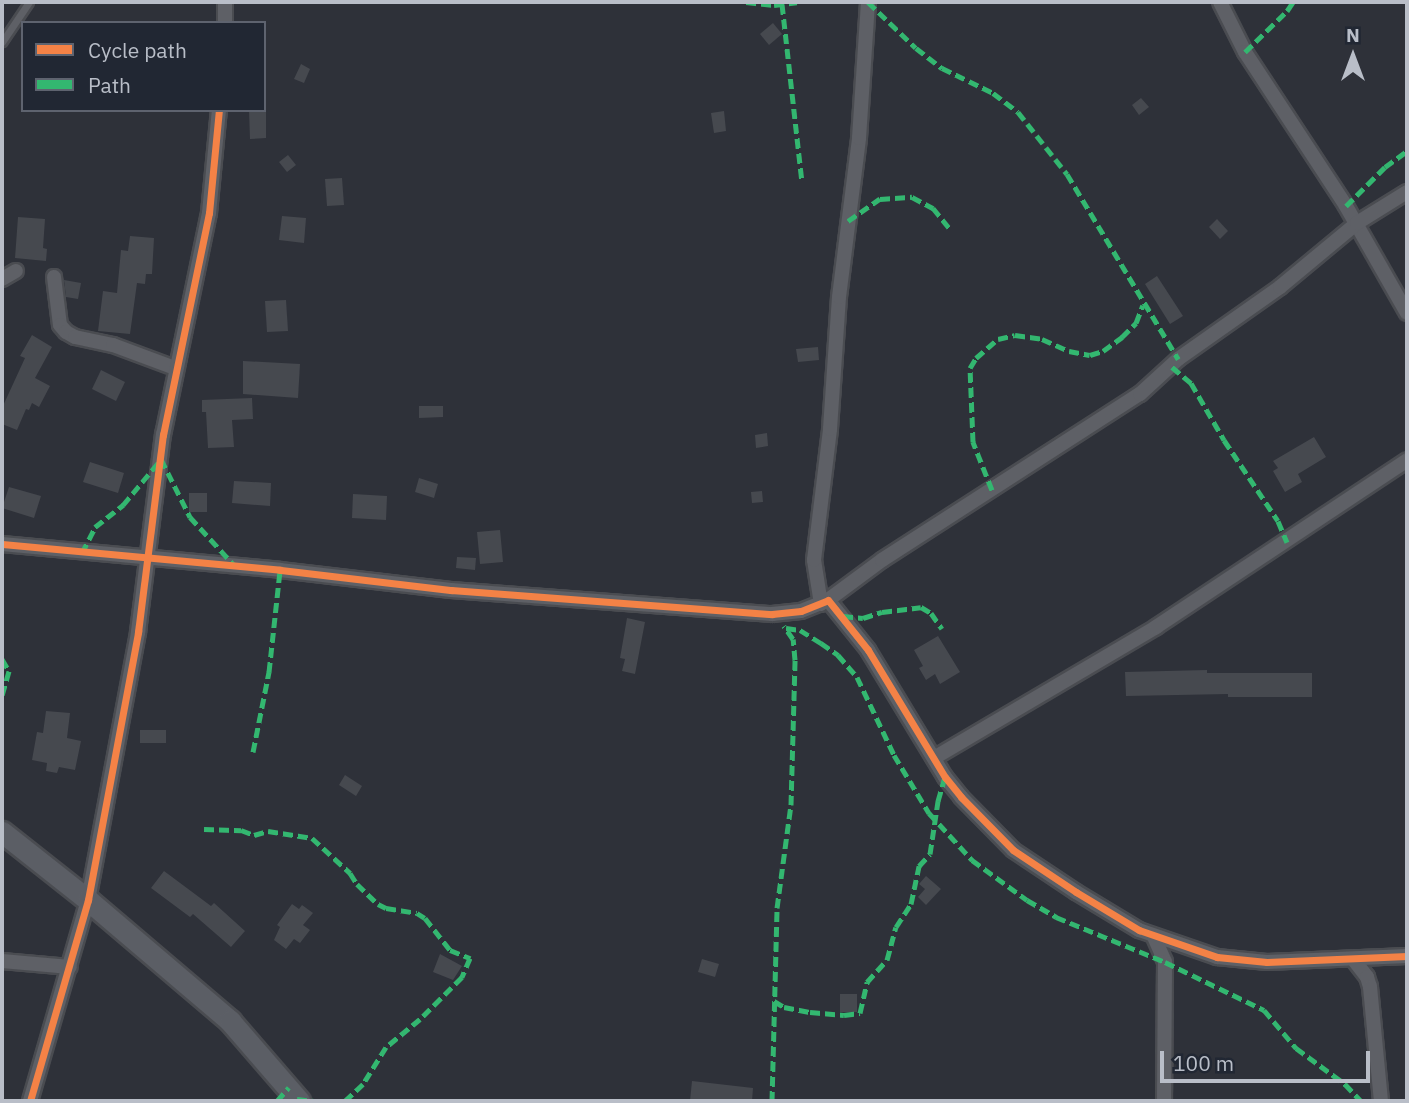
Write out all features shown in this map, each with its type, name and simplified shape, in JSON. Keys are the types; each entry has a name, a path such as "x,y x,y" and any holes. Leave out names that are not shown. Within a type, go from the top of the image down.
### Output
{"main road":[{"path":"2,832 88,900 230,1021 299,1101"}],"street":[{"path":"225,2 225,21"},
{"path":"868,2 859,138 839,297 830,429 814,560 824,602 868,650 961,797 1013,850 1076,892 1154,937 1217,957 1268,962 1407,956"},
{"path":"1220,2 1245,52 1357,223 1407,313"},
{"path":"30,1101 88,900 138,632 163,435 209,214 219,112"},
{"path":"2,544 280,570 451,590 772,614 801,611 824,602 882,560 1140,394 1178,359 1280,287 1357,223 1407,192"},
{"path":"2,279 16,271"},
{"path":"54,277 60,325 66,332 75,337 113,345 175,368"},
{"path":"934,758 1156,627 1407,460"},
{"path":"1154,937 1165,962 1164,1101"},
{"path":"1353,959 1367,977 1370,987 1381,1101"},
{"path":"2,961 70,967"}],"lane":[{"path":"2,42 29,2"}],"building":[{"path":"773,23 782,34 769,45 760,34"},
{"path":"301,64 310,69 304,83 294,79"},
{"path":"1141,98 1149,107 1139,115 1132,105"},
{"path":"724,111 726,131 714,133 711,113"},
{"path":"249,112 266,112 266,138 250,139"},
{"path":"288,155 296,165 287,172 279,162"},
{"path":"342,178 344,205 327,206 325,179"},
{"path":"282,216 306,218 304,243 279,240"},
{"path":"18,217 45,219 43,248 47,249 46,261 15,258"},
{"path":"1217,219 1228,231 1220,239 1209,227"},
{"path":"130,236 154,238 152,274 146,274 145,284 137,283 130,334 98,331 103,291 117,293 121,250 128,251"},
{"path":"1157,276 1183,316 1170,324 1145,284"},
{"path":"64,280 81,283 78,299 66,297"},
{"path":"286,300 288,331 267,332 265,301"},
{"path":"32,335 52,347 35,378 50,386 39,407 32,403 29,410 26,409 17,430 2,424 2,408 25,358 20,356"},
{"path":"818,347 819,360 798,362 796,349"},
{"path":"243,361 300,364 298,398 243,394"},
{"path":"101,370 125,382 116,401 92,389"},
{"path":"252,398 253,419 232,420 234,447 208,448 206,412 202,412 202,400"},
{"path":"419,406 443,406 443,417 419,418"},
{"path":"767,433 768,446 756,448 755,435"},
{"path":"1314,437 1326,457 1298,474 1302,482 1285,492 1273,471 1278,468 1273,461"},
{"path":"90,462 124,473 118,493 83,482"},
{"path":"419,478 438,484 434,498 415,492"},
{"path":"234,481 271,483 270,506 232,503"},
{"path":"9,487 41,496 34,518 2,508"},
{"path":"762,491 763,502 752,503 751,492"},
{"path":"189,493 207,493 207,512 189,512"},
{"path":"353,494 387,496 386,520 352,518"},
{"path":"500,530 503,562 480,564 477,532"},
{"path":"457,557 476,558 475,570 456,568"},
{"path":"627,618 645,622 635,674 622,671 625,659 620,658"},
{"path":"938,636 960,672 940,684 935,674 926,680 919,668 923,666 914,650"},
{"path":"1207,670 1207,673 1312,673 1312,697 1228,697 1228,694 1126,696 1125,672"},
{"path":"46,711 70,713 67,738 81,741 75,770 59,767 57,773 46,771 47,763 32,760 37,732 43,733"},
{"path":"140,730 166,730 166,743 140,743"},
{"path":"345,775 362,786 356,796 339,785"},
{"path":"164,871 211,906 214,903 245,931 231,947 193,914 190,917 151,888"},
{"path":"926,876 941,889 926,905 918,897 925,889 919,884"},
{"path":"292,904 299,909 302,905 313,913 303,925 310,930 300,943 294,939 286,949 274,940 280,927 277,925"},
{"path":"440,954 462,966 453,980 433,972"},
{"path":"702,959 719,964 715,977 698,972"},
{"path":"840,994 857,994 857,1012 840,1012"},
{"path":"692,1081 753,1088 752,1101 690,1101"}],"marked path":[{"path":"746,2 774,5 797,2"},
{"path":"868,2 916,48 942,68 993,93 1018,112 1067,174 1178,359"},
{"path":"1245,52 1293,2"},
{"path":"782,4 802,182"},
{"path":"1346,206 1385,167 1407,151"},
{"path":"848,221 880,199 912,197 933,208 951,230"},
{"path":"992,490 973,442 970,368 976,358 998,339 1015,335 1042,339 1069,351 1090,355 1103,351 1136,323 1143,305"},
{"path":"1172,367 1191,383 1224,440 1278,521 1287,542"},
{"path":"161,459 190,517 234,565"},
{"path":"82,553 95,527 123,505 158,463"},
{"path":"253,752 269,672 280,570"},
{"path":"843,616 863,618 882,612 921,607 931,613 942,629"},
{"path":"772,1101 777,908 791,805 795,660 793,639 784,626"},
{"path":"786,628 800,630 821,643 838,655 857,677 894,755 929,813 972,860 1027,900 1056,917 1165,962 1264,1010 1296,1048 1345,1084 1361,1101"},
{"path":"2,659 9,671 2,696"},
{"path":"774,1001 784,1007 810,1012 844,1015 860,1013 867,982 887,960 896,927 911,904 919,866 930,854 938,801 945,777"},
{"path":"204,829 241,830 254,835 268,831 312,838 350,873 357,884 378,904 417,913 425,918 450,950 470,958 462,977 420,1019 386,1047 363,1084 345,1101"},
{"path":"277,1101 289,1087"},
{"path":"297,1099 314,1101"}],"cycle path":[{"path":"30,1101 88,900 138,632 163,435 209,213 219,112"},
{"path":"2,544 280,570 451,590 772,614 801,611 828,600 868,650 945,777 961,797 1013,850 1076,892 1139,930 1217,957 1267,962 1407,956"}]}
